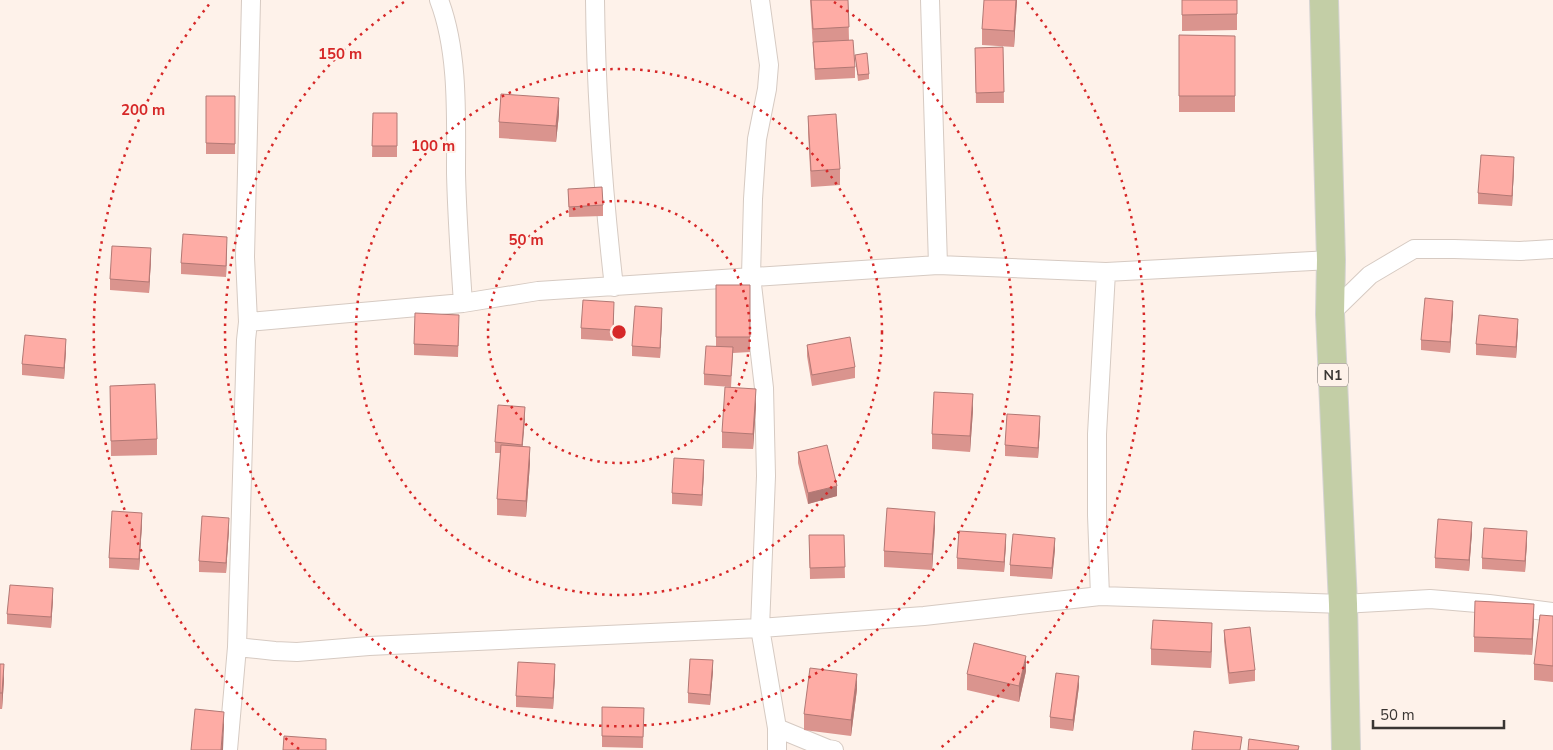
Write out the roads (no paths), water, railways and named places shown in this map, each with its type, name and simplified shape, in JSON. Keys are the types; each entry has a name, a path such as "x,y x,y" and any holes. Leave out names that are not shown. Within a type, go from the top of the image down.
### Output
{"main road":[{"name":"N1","path":"1324,0 1331,260 1330,314 1343,604 1346,750"}],"street":[{"path":"228,750 237,648 248,322 245,257 252,0"},
{"path":"438,0 446,19 452,64 457,134 456,174 463,303"},
{"path":"595,0 601,152 614,287"},
{"path":"760,0 769,65 767,89 757,139 751,276 764,388 765,456 760,628 777,728 777,750"},
{"path":"930,0 938,265"},
{"path":"1330,314 1370,275 1414,250 1520,251 1553,249"},
{"path":"248,322 463,303 538,292 751,276 938,265 1106,272 1331,260"},
{"path":"1100,596 1096,514 1097,434 1106,272"},
{"path":"237,648 296,652 379,645 760,628 924,616 1100,596 1343,604 1430,599 1553,612"},
{"path":"777,728 834,750"}]}
